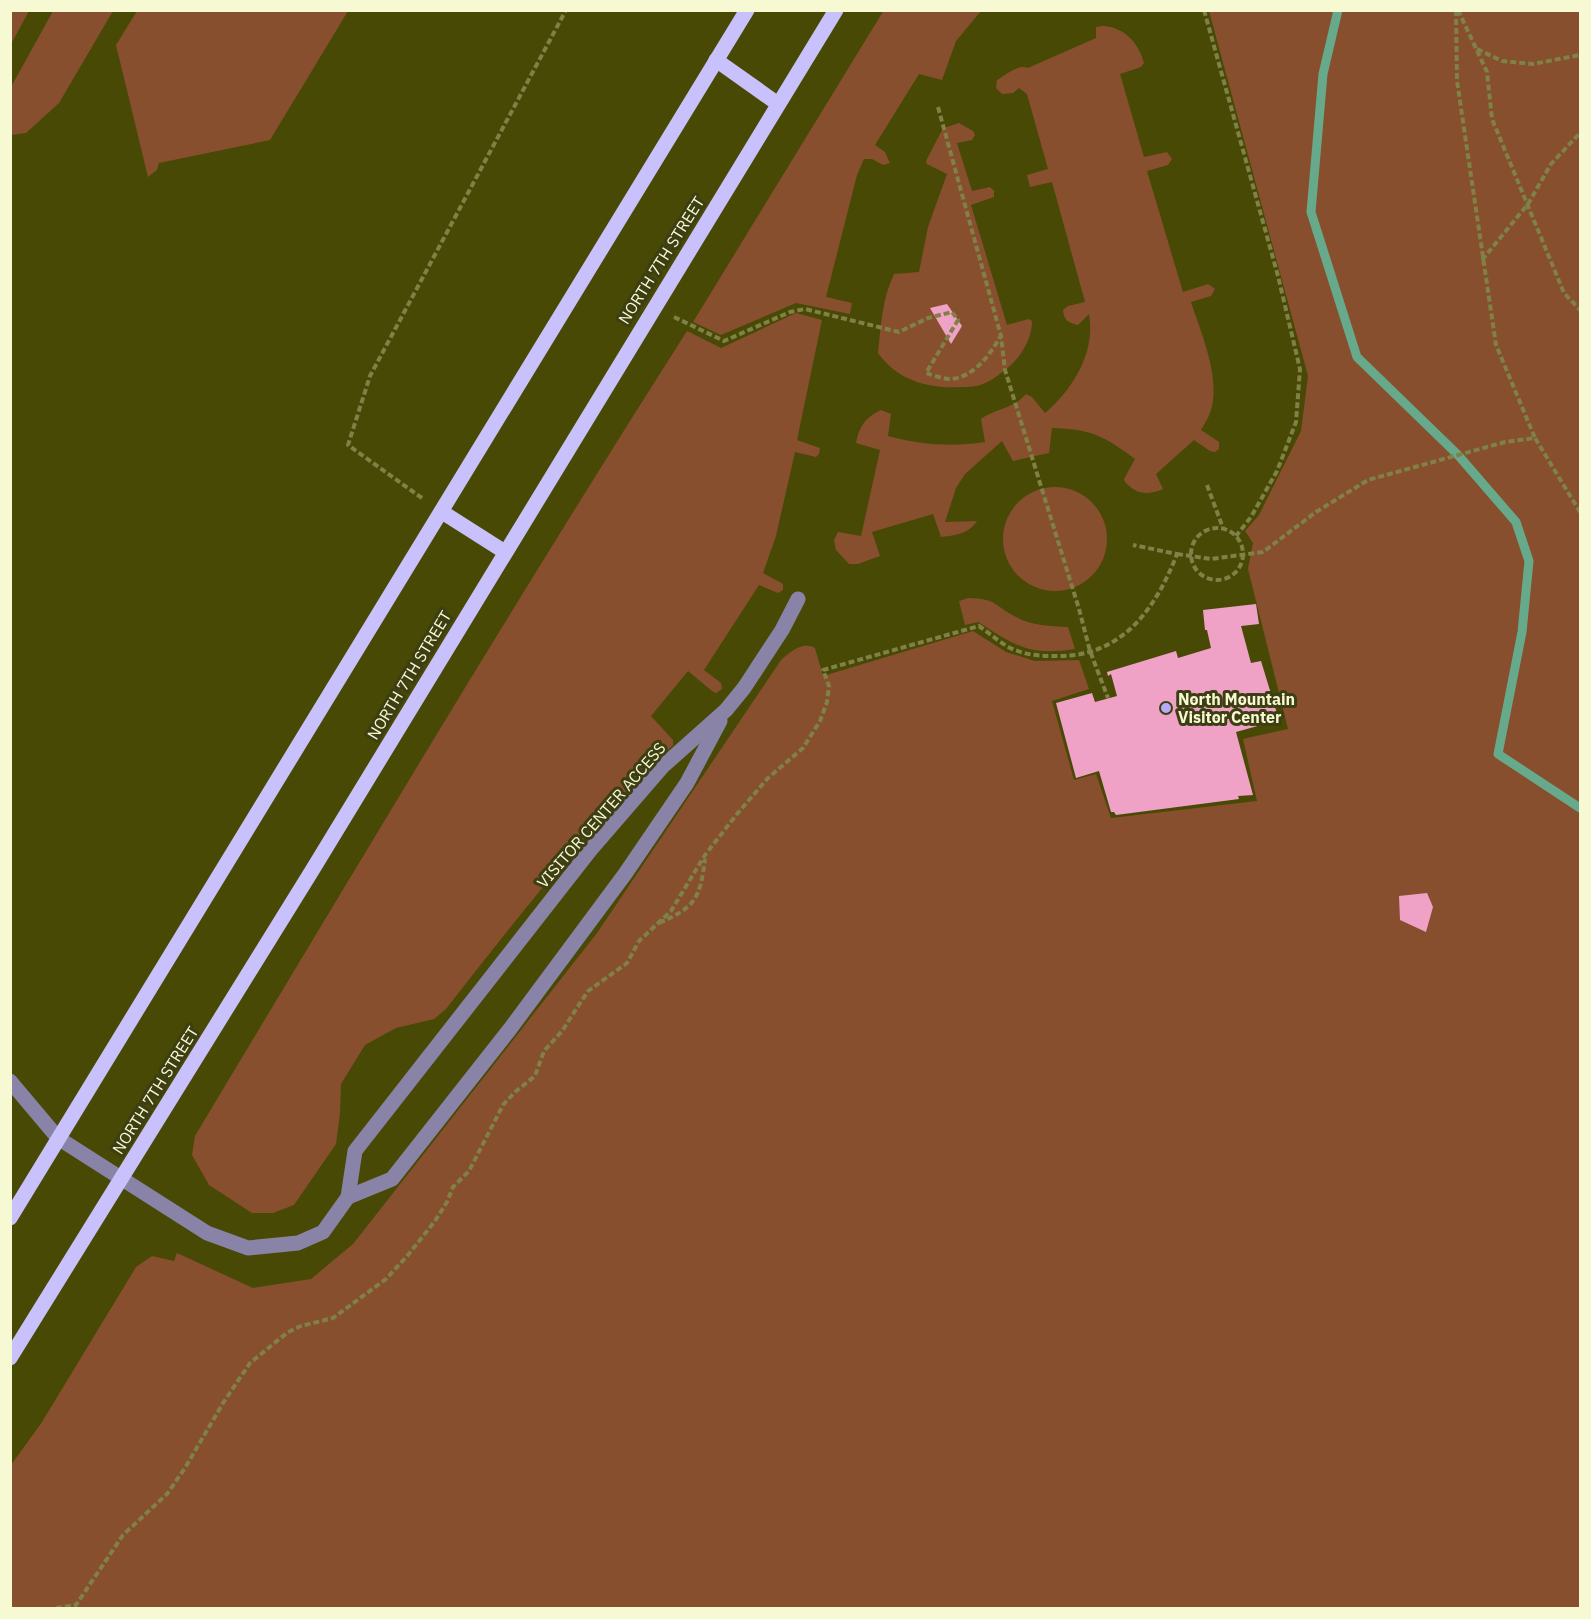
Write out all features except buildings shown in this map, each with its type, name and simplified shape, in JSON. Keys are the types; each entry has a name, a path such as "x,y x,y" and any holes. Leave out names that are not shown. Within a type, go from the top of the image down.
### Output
{"main road":[{"path":"10,1218 747,10"},
{"name":"NORTH 7TH STREET","path":"10,1358 313,869 836,10"},
{"path":"716,60 778,104"},
{"path":"442,513 505,552"}],"lane":[{"path":"348,1197 392,1179 510,1029 625,873 687,783 726,710 744,688 782,630 798,600"},
{"name":"VISITOR CENTER ACCESS","path":"10,1081 58,1138 207,1233 248,1248 298,1243 322,1232 348,1197 355,1151 592,848 662,767 726,710"}],"path":[{"path":"442,513 348,445 370,376 566,10"},
{"path":"1204,10 1278,276 1300,369 1296,422 1277,471 1251,517 1236,536"},
{"path":"1457,10 1487,72 1492,119 1564,293 1581,310"},
{"path":"1457,10 1457,81 1496,345 1535,438 1581,513"},
{"path":"1476,49 1502,61 1533,64 1581,55"},
{"path":"938,107 1000,336 1005,370 1090,651 1108,698"},
{"path":"1482,260 1528,204 1551,164 1581,133"},
{"path":"653,309 724,341 790,312 805,309 898,332 928,318 952,312 958,321 926,373 950,379 981,364 1000,336"},
{"path":"1133,544 1210,559 1263,552 1316,512 1368,480 1505,442 1535,438"},
{"path":"1207,485 1223,528"},
{"path":"1215,527 1223,528 1236,536 1243,548 1242,563 1237,571 1222,580 1213,580 1197,572 1190,556 1194,540 1200,534 1215,527"},
{"path":"56,1608 76,1605 123,1535 167,1494 250,1363 288,1332 301,1326 333,1318 386,1279 408,1255 435,1221 447,1202 453,1186 469,1171 503,1105 535,1076 544,1051 562,1031 588,991 627,963 639,941 671,911 705,855 737,814 768,778 803,748 820,721 827,702 829,686 823,670 979,626 1016,651 1037,656 1069,656 1090,651 1116,640 1137,624 1155,603 1177,554"},
{"path":"656,924 690,907 701,887 705,855"}],"shaded area":[{"path":"884,10 981,11 956,41 942,80 919,74 875,145 885,152 890,163 883,165 872,159 864,159 857,175 826,297 852,303 850,314 796,303 721,335 693,322"},
{"path":"10,11 29,11 11,44"},
{"path":"53,11 113,11 59,103 26,133 11,135 11,87"},
{"path":"137,11 348,11 270,140 159,163 157,170 148,177 116,45"},
{"path":"1209,11 1580,11 1580,1608 11,1608 11,1465 42,1422 136,1267 152,1256 174,1261 177,1253 253,1288 311,1279 353,1244 597,933 781,660 793,651 806,646 815,648 823,676 973,631 1006,652 1035,661 1079,660 1089,689 1052,701 1074,780 1096,774 1111,818 1257,801 1243,739 1288,729 1248,569 1253,543 1245,531 1259,515 1301,431 1308,376"},
{"path":"1096,27 1118,29 1130,37 1142,56 1144,63 1141,67 1120,74 1144,157 1167,152 1172,159 1168,165 1147,171 1183,292 1208,284 1215,289 1211,296 1191,302 1205,342 1214,386 1210,413 1201,430 1219,442 1219,449 1215,452 1210,451 1194,440 1156,474 1163,489 1152,493 1142,493 1133,489 1124,479 1135,459 1096,435 1077,430 1052,428 1049,453 1013,461 1002,441 965,474 956,488 945,522 977,521 970,529 941,537 933,514 872,532 880,556 858,564 849,564 836,550 834,540 838,532 861,536 880,450 856,443 861,427 871,416 881,410 891,414 888,436 900,439 949,445 985,442 981,419 1015,403 1026,394 1032,397 1045,413 1065,393 1080,369 1089,342 1089,314 1078,325 1064,317 1063,310 1068,306 1085,302 1052,182 1030,187 1027,175 1048,169 1027,94 1019,88 1013,93 1002,94 996,88 997,80 1016,68 1028,68 1096,38"},
{"path":"959,123 973,131 975,135 972,140 957,143 972,191 990,187 994,191 994,197 971,205 1007,325 1029,319 1032,321 1026,346 1010,366 986,383 969,387 948,387 914,381 894,370 878,353 883,313 890,283 894,274 919,272 928,227 947,174 927,164 926,161 944,128"},
{"path":"796,313 822,320 797,440 820,448 816,457 795,452 776,536 763,573 783,584 783,590 778,593 759,585 704,670 721,683 722,689 716,693 712,691 688,671 651,716 673,740 673,745 583,840 446,1009 434,1019 396,1028 365,1045 341,1084 336,1144 294,1205 273,1213 252,1213 209,1185 192,1155 195,1136 377,833 687,331 721,348"},
{"path":"1055,487 1075,491 1092,502 1103,519 1107,539 1103,559 1092,576 1075,587 1055,591 1035,587 1018,576 1007,559 1003,539 1007,519 1018,502 1035,491"},
{"path":"968,598 995,603 1028,622 1068,627 1075,649 1034,650 1013,643 978,622 965,625 959,601"}],"waterway":[{"path":"1338,10 1323,74 1311,212 1357,357 1458,455 1516,522 1529,561 1522,632 1498,754 1580,808"}],"place":[{"name":"North Mountain Visitor Center","path":"1166,708"}]}
